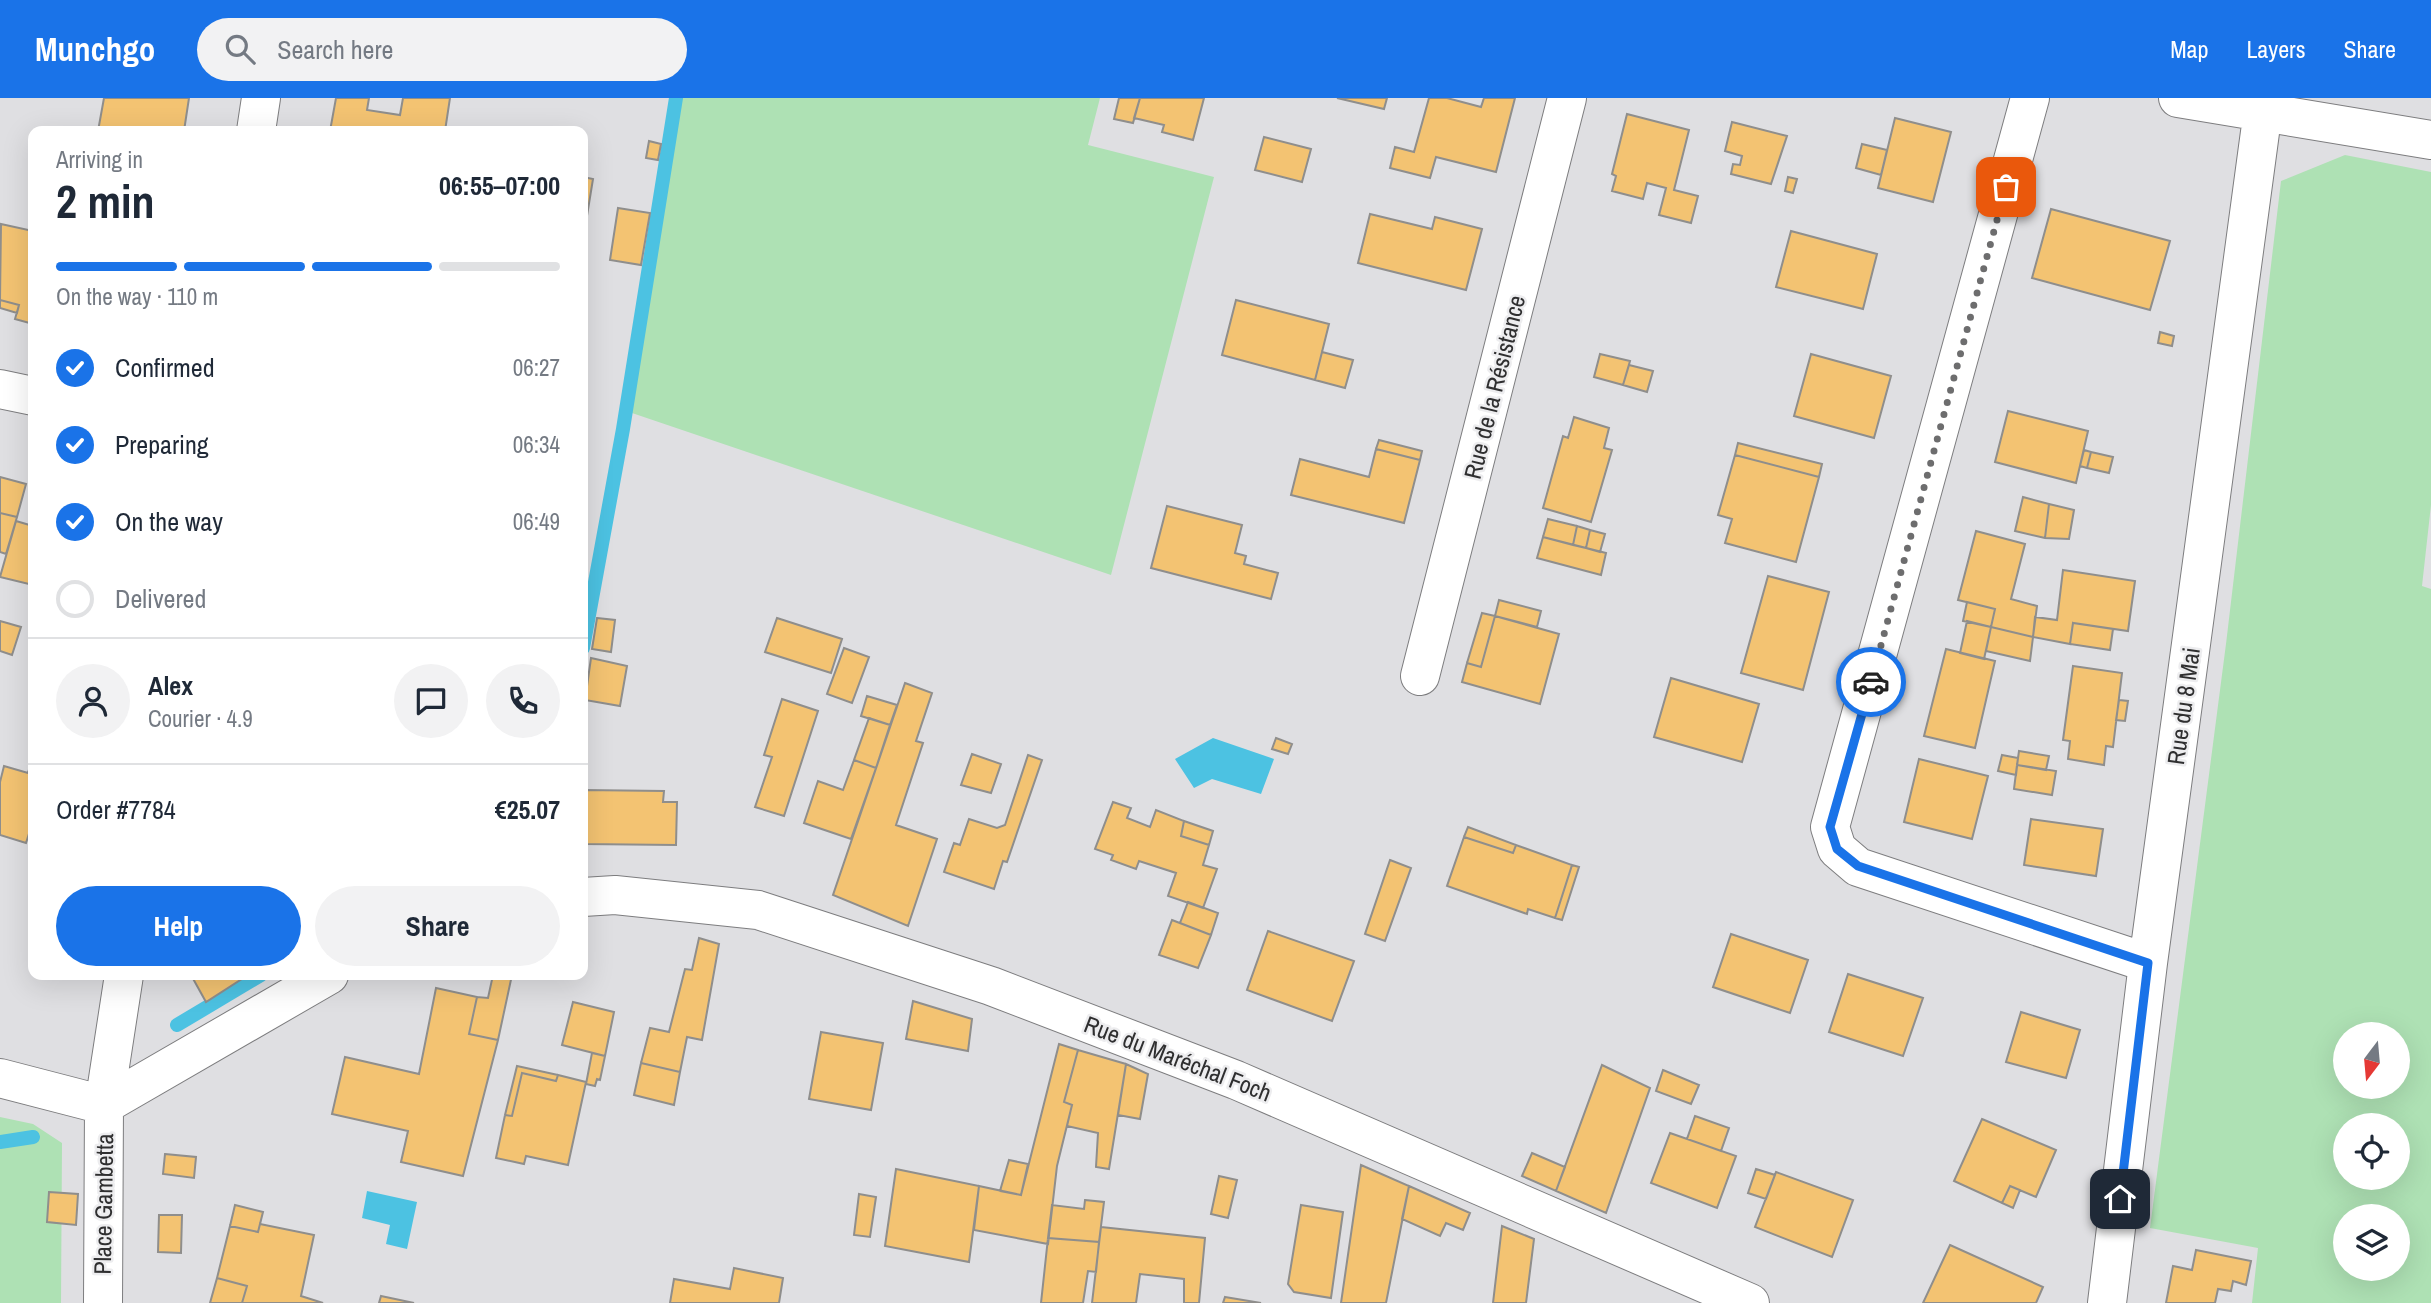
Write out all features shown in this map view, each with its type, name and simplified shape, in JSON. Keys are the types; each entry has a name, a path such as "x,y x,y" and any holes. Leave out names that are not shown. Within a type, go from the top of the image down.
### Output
{"street":[{"path":"257,126 261,98"},
{"name":"Rue de la Résistance","path":"1420,676 1567,98"},
{"path":"2030,98 1830,827 1837,849 1858,866 2148,963"},
{"path":"2178,98 2263,110 2320,109 2431,140"},
{"name":"Rue du 8 Mai","path":"2107,1303 2148,963 2256,183 2263,110"},
{"path":"0,388 28,395"},
{"name":"Rue du Maréchal Foch","path":"588,897 615,895 758,911 991,986 1236,1080 1749,1303"},
{"name":"Place Gambetta","path":"103,1303 104,1104 123,980"},
{"path":"0,1078 104,1104 320,980"}],"green space":[{"path":"678,98 1100,98 1088,145 1214,177 1111,575 632,413"},
{"path":"2345,155 2431,172 2431,505 2422,586 2431,589 2431,1303 2252,1303 2258,1248 2150,1228 2226,644 2281,181"},
{"path":"0,1117 33,1124 62,1143 61,1303 0,1303"}],"water":[{"path":"1213,738 1274,759 1261,794 1212,779 1194,788 1175,759"},
{"path":"367,1191 417,1202 407,1249 386,1244 390,1225 362,1218"}],"building":[{"path":"104,98 189,98 185,126 99,126"},
{"path":"336,98 369,98 367,110 400,115 403,98 450,98 446,126 331,126"},
{"path":"1119,98 1140,98 1133,123 1114,119"},
{"path":"1140,98 1204,98 1193,140 1162,132 1164,125 1134,118"},
{"path":"1337,98 1387,98 1384,109"},
{"path":"1429,98 1447,98 1481,107 1484,98 1515,98 1496,172 1436,157 1430,178 1390,168 1395,147 1414,152"},
{"path":"1627,114 1689,130 1674,190 1698,196 1691,223 1659,215 1666,188 1647,183 1643,199 1612,191 1616,176 1612,174"},
{"path":"1895,118 1951,132 1933,202 1878,188"},
{"path":"1732,122 1787,136 1771,184 1731,174 1733,164 1740,165 1742,156 1725,151"},
{"path":"1264,137 1311,149 1302,182 1255,170"},
{"path":"649,141 661,144 658,160 646,158"},
{"path":"1862,144 1887,150 1881,175 1856,168"},
{"path":"1788,177 1797,179 1793,193 1785,191"},
{"path":"588,178 593,179 588,210"},
{"path":"618,208 650,213 641,265 610,260"},
{"path":"2051,209 2170,241 2150,310 2032,278"},
{"path":"1370,214 1432,229 1435,217 1482,229 1466,290 1358,263"},
{"path":"1,224 28,230 28,323 15,319 19,305 0,300"},
{"path":"1791,231 1877,254 1863,309 1776,287"},
{"path":"0,300 19,305 17,313 0,308"},
{"path":"1236,300 1329,324 1315,380 1222,355"},
{"path":"2160,332 2174,336 2172,346 2158,343"},
{"path":"1322,352 1353,360 1345,388 1315,380"},
{"path":"1600,354 1630,361 1623,385 1594,377"},
{"path":"1811,354 1891,376 1874,438 1794,416"},
{"path":"1629,365 1653,371 1647,392 1623,385"},
{"path":"2008,411 2088,431 2076,483 1995,462"},
{"path":"1574,417 1609,428 1604,448 1612,450 1591,522 1543,508 1563,436 1568,438"},
{"path":"1379,440 1422,451 1420,460 1376,449"},
{"path":"1738,443 1822,464 1819,477 1735,455"},
{"path":"1376,449 1420,460 1404,523 1291,495 1300,459 1369,477"},
{"path":"2084,450 2091,452 2087,468 2080,466"},
{"path":"2091,452 2113,457 2109,473 2087,468"},
{"path":"1735,455 1819,477 1796,562 1725,543 1732,519 1718,515"},
{"path":"0,477 26,484 17,517 0,513"},
{"path":"2023,497 2049,504 2045,538 2015,531"},
{"path":"2049,504 2074,510 2069,539 2045,538"},
{"path":"1167,506 1242,525 1235,553 1246,556 1244,564 1278,573 1271,599 1151,568"},
{"path":"0,513 17,517 6,554 0,552"},
{"path":"1548,519 1577,526 1573,545 1543,537"},
{"path":"16,521 28,525 28,584 0,577"},
{"path":"1577,526 1590,530 1586,548 1573,545"},
{"path":"1590,530 1605,534 1600,552 1586,548"},
{"path":"1976,531 2025,544 2011,599 2037,606 2033,637 1991,627 1995,609 1958,600"},
{"path":"1543,537 1606,553 1601,575 1537,558"},
{"path":"2063,570 2135,581 2128,631 2073,623 2070,644 2033,637 2035,617 2057,620"},
{"path":"1768,576 1829,592 1803,690 1741,673"},
{"path":"1499,600 1541,611 1537,627 1495,616"},
{"path":"1967,602 1995,609 1991,627 1963,621"},
{"path":"1482,613 1495,616 1481,667 1467,663"},
{"path":"1495,616 1559,634 1540,704 1462,682 1467,663 1481,667"},
{"path":"597,618 615,620 611,652 592,649"},
{"path":"777,618 842,639 831,673 765,652"},
{"path":"0,621 21,627 12,655 0,651"},
{"path":"1967,621 1991,627 1984,659 1960,653"},
{"path":"2073,623 2113,629 2110,650 2070,644"},
{"path":"1991,627 2033,637 2030,661 1986,651"},
{"path":"844,648 869,657 852,703 827,694"},
{"path":"1946,649 1995,661 1975,748 1924,736"},
{"path":"591,658 627,666 620,706 588,701"},
{"path":"2073,666 2122,673 2113,747 2106,746 2104,765 2068,759 2070,741 2063,740"},
{"path":"1671,678 1759,704 1742,762 1654,737"},
{"path":"905,683 932,693 916,741 923,743 896,825 937,839 908,926 833,895"},
{"path":"867,696 897,705 890,725 861,716"},
{"path":"782,699 818,711 784,816 755,807 772,757 764,755"},
{"path":"2119,700 2128,701 2125,721 2116,720"},
{"path":"869,718 890,725 876,768 854,760"},
{"path":"1276,738 1292,744 1288,754 1272,749"},
{"path":"2019,751 2049,756 2046,770 2017,765"},
{"path":"972,754 1001,764 991,793 961,785"},
{"path":"1028,755 1042,760 1007,862 1003,861 994,889 944,872 954,843 960,845 969,819 997,828 1005,825"},
{"path":"2002,755 2018,758 2016,775 1998,771"},
{"path":"1919,759 1988,776 1972,839 1904,822"},
{"path":"854,760 876,768 851,839 804,823 818,781 843,790"},
{"path":"2017,765 2056,771 2052,795 2014,789"},
{"path":"4,766 28,773 26,843 0,835 0,782"},
{"path":"588,790 664,791 663,802 677,802 676,845 588,844"},
{"path":"1113,802 1131,808 1127,818 1150,827 1156,810 1184,821 1181,836 1209,845 1203,865 1217,869 1203,908 1168,896 1176,873 1139,861 1136,869 1111,860 1113,855 1095,849"},
{"path":"2031,819 2103,829 2096,876 2024,865"},
{"path":"1184,821 1213,831 1209,845 1181,836"},
{"path":"1468,827 1516,845 1513,853 1464,837"},
{"path":"1464,837 1513,853 1516,845 1572,865 1555,918 1528,909 1527,914 1447,886"},
{"path":"1390,860 1411,868 1385,941 1365,934"},
{"path":"1572,865 1579,867 1562,920 1555,918"},
{"path":"1188,902 1218,913 1211,935 1180,923"},
{"path":"1172,920 1211,935 1198,968 1159,955"},
{"path":"1268,931 1354,961 1332,1021 1247,990"},
{"path":"1731,934 1808,960 1790,1013 1713,987"},
{"path":"699,938 719,944 702,1040 687,1037 680,1072 641,1063 650,1028 669,1032 685,969 692,970"},
{"path":"1848,974 1923,998 1903,1056 1829,1032"},
{"path":"194,980 240,980 206,1002"},
{"path":"492,980 511,980 498,1040 469,1034 477,997 488,998"},
{"path":"436,988 477,997 469,1034 498,1040 463,1176 401,1162 408,1131 332,1114 345,1057 419,1074"},
{"path":"913,1001 972,1019 968,1051 906,1039"},
{"path":"573,1002 614,1012 605,1056 562,1045"},
{"path":"2021,1012 2080,1030 2066,1078 2006,1062"},
{"path":"821,1032 883,1043 871,1110 809,1099"},
{"path":"1059,1044 1078,1050 1064,1102 1072,1105 1057,1166 1048,1244 974,1230 979,1186 1021,1195"},
{"path":"1078,1050 1126,1064 1109,1169 1096,1167 1098,1133 1067,1126 1072,1105 1064,1102"},
{"path":"592,1053 605,1056 600,1080 597,1079 595,1086 586,1084"},
{"path":"641,1063 680,1072 674,1105 634,1095"},
{"path":"1126,1064 1148,1074 1140,1119 1118,1115"},
{"path":"1602,1065 1650,1088 1606,1213 1556,1191"},
{"path":"517,1066 558,1075 556,1081 522,1073 512,1116 505,1115"},
{"path":"1663,1070 1699,1085 1691,1104 1656,1091"},
{"path":"522,1073 556,1081 558,1075 586,1082 568,1165 526,1156 524,1164 496,1158 505,1115 512,1116"},
{"path":"1695,1116 1729,1128 1721,1151 1687,1139"},
{"path":"1982,1119 2056,1150 2036,1197 2010,1186 2002,1203 1954,1181"},
{"path":"1670,1133 1736,1156 1717,1208 1651,1183"},
{"path":"1532,1153 1565,1167 1556,1191 1522,1176"},
{"path":"165,1154 196,1157 194,1178 163,1174"},
{"path":"1009,1160 1028,1164 1021,1195 1000,1191"},
{"path":"1361,1165 1409,1186 1386,1303 1341,1303"},
{"path":"896,1169 979,1186 969,1262 885,1246"},
{"path":"1756,1169 1775,1175 1766,1199 1748,1193"},
{"path":"1776,1172 1853,1200 1832,1257 1755,1227"},
{"path":"1219,1176 1237,1180 1228,1218 1211,1214"},
{"path":"1409,1186 1470,1213 1463,1230 1446,1223 1440,1236 1402,1219"},
{"path":"2010,1186 2020,1190 2013,1208 2002,1203"},
{"path":"49,1192 78,1194 76,1225 47,1222"},
{"path":"859,1194 876,1197 870,1237 854,1235"},
{"path":"1085,1200 1104,1202 1099,1242 1048,1238 1052,1205 1084,1209"},
{"path":"235,1205 263,1212 258,1232 230,1226"},
{"path":"1301,1205 1343,1212 1331,1298 1294,1292 1288,1284"},
{"path":"159,1215 182,1215 181,1253 158,1252"},
{"path":"260,1224 314,1235 301,1296 323,1303 242,1303 247,1286 217,1278 230,1226 258,1232"},
{"path":"1502,1226 1534,1239 1526,1303 1493,1303"},
{"path":"1101,1227 1205,1238 1199,1303 1184,1303 1184,1279 1140,1274 1136,1303 1092,1303"},
{"path":"1048,1238 1099,1242 1096,1272 1088,1271 1083,1303 1041,1303"},
{"path":"1950,1245 2043,1287 2036,1303 1923,1303"},
{"path":"2196,1250 2251,1261 2246,1285 2233,1281 2231,1291 2218,1289 2215,1303 2166,1303 2173,1266 2192,1270"},
{"path":"734,1268 783,1278 779,1303 670,1303 674,1279 730,1289"},
{"path":"217,1278 247,1286 242,1303 210,1303"},
{"path":"381,1296 414,1303 379,1303"},
{"path":"1225,1297 1261,1303 1223,1303"}],"waterway":[{"path":"588,621 623,429 676,98"},
{"path":"177,1025 253,980"},
{"path":"0,1142 33,1137"}],"way so far":[{"path":"1871,682 2006,187"}],"route":[{"path":"1871,682 1830,827 1837,849 1858,866 2148,963 2120,1199"}]}
